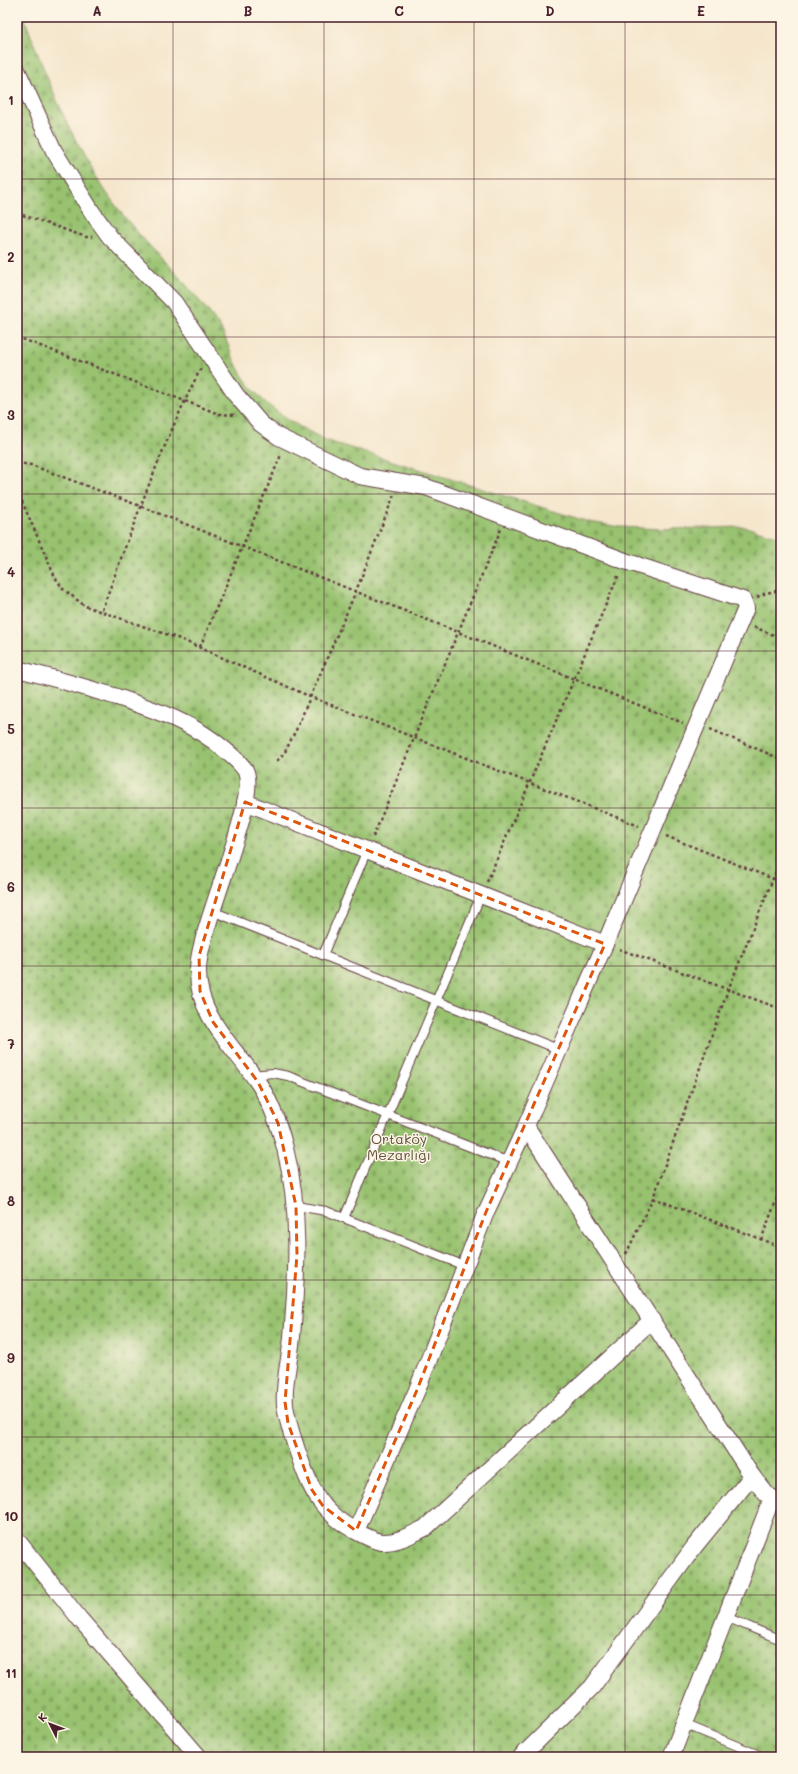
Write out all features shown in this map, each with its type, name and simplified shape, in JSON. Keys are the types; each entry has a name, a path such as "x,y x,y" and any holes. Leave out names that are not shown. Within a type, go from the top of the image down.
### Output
{"street":[{"path":"17,70 54,151 76,187 110,237 174,302 251,415 261,424 287,441 360,476 426,487 625,561 743,600 746,604 741,621 605,944 558,1049 526,1126 486,1212 417,1390 356,1531"},
{"path":"17,669 77,685 160,711 184,722 217,743 245,770 248,778 245,802 236,839 212,911 199,956 197,972 200,991 213,1022 269,1100 278,1123 292,1177 296,1206 297,1255 285,1402 288,1422 312,1490 323,1506 335,1517 374,1541 385,1543 408,1536 425,1528 652,1320"},
{"path":"245,802 605,944"},
{"path":"526,1126 752,1476 766,1494 777,1501 726,1617 671,1757"},
{"path":"521,1757 592,1687 694,1547 752,1476"},
{"path":"17,1540 79,1618 199,1757"}],"lane":[{"path":"323,955 367,850"},
{"path":"344,1218 482,895"},
{"path":"212,911 558,1049"},
{"path":"252,1075 273,1073 288,1076 509,1162"},
{"path":"296,1206 317,1208 466,1266"},
{"path":"726,1617 781,1640"},
{"path":"684,1724 764,1757"}],"path":[{"path":"17,213 86,237 110,237"},
{"path":"17,337 219,414 251,415"},
{"path":"102,610 140,506 184,400 208,354"},
{"path":"200,647 287,441"},
{"path":"17,463 31,465 140,506 356,591 573,679 781,759"},
{"path":"277,761 285,752 311,697 356,591 399,482"},
{"path":"17,490 55,577 63,589 85,606 102,610 200,647 225,660 311,697 781,882"},
{"path":"367,850 506,516"},
{"path":"482,895 573,679 625,561"},
{"path":"746,604 766,593 781,590"},
{"path":"741,621 781,638"},
{"path":"618,1269 653,1198 728,990 781,859"},
{"path":"605,944 781,1009"},
{"path":"761,1240 781,1188"},
{"path":"653,1198 781,1248"}],"highlighted area":[{"path":"245,802 605,944 486,1212 417,1390 356,1531 323,1506 312,1490 288,1423 285,1402 297,1255 296,1206 278,1123 258,1082 213,1022 200,991 199,956"}],"green space":[{"name":"Ortaköy Mezarlığı","path":"17,17 24,17 62,113 99,181 135,230 196,296 217,323 238,368 246,381 266,403 277,412 302,428 328,441 589,522 620,527 663,529 745,527 781,537 781,1757 17,1757"}]}
